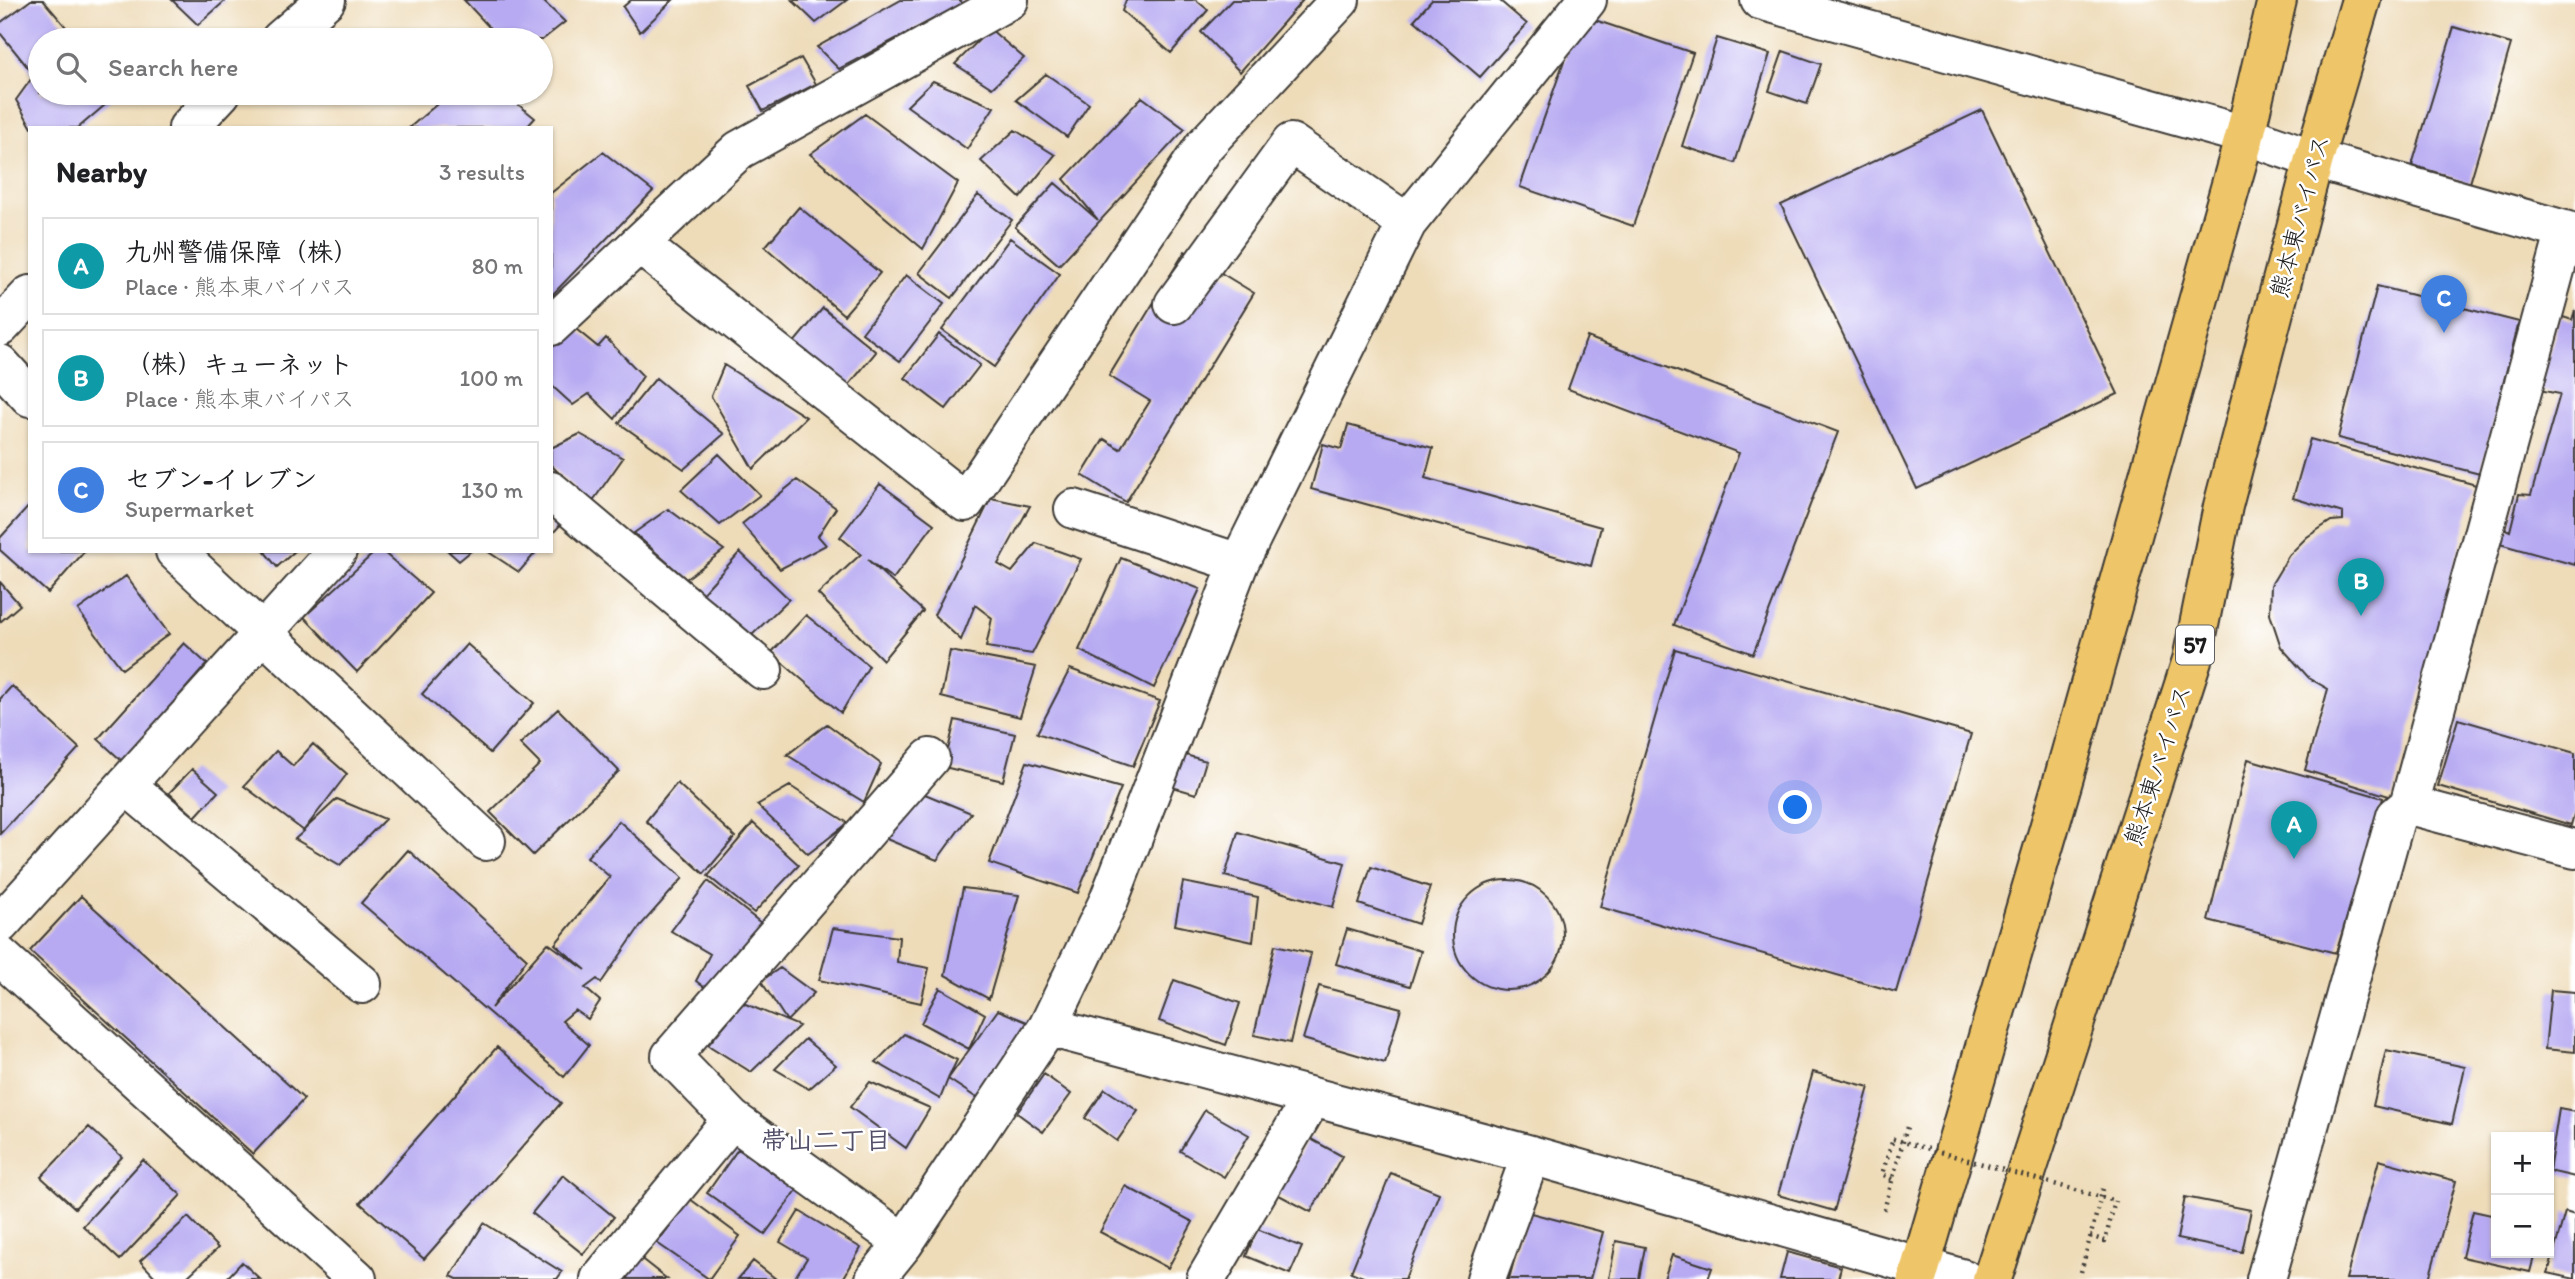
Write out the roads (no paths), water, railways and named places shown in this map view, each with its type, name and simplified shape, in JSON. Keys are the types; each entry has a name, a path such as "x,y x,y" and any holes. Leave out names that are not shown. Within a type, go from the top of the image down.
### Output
{"highway":[{"path":"1919,1273 2062,784 2245,135 2277,0"},
{"name":"熊本東バイパス","path":"1992,1279 2192,660 2223,506 2314,159 2361,0"}],"street":[{"path":"294,28 326,0"},
{"path":"553,324 739,150 1009,0"},
{"path":"639,244 965,502 1204,146 1340,0"},
{"path":"875,1279 904,1243 1048,1027 1109,900 1239,563 1408,223 1587,0"},
{"path":"1760,0 2245,135 2314,159 2571,231 2409,805 2396,817 2266,1279"},
{"path":"190,126 210,105"},
{"path":"1174,304 1291,143 1408,223"},
{"path":"0,327 28,297"},
{"path":"0,364 28,395"},
{"path":"553,493 763,670"},
{"path":"1074,509 1239,563"},
{"path":"177,553 486,841"},
{"path":"0,925 335,553"},
{"path":"904,1243 732,1119 671,1056 930,758"},
{"path":"126,785 362,984"},
{"path":"2409,805 2575,849"},
{"path":"0,956 357,1279"},
{"path":"1048,1027 1531,1155 1919,1273 1964,1279"},
{"path":"1206,1279 1312,1098"},
{"path":"600,1279 732,1119"},
{"path":"1486,1279 1531,1155"}],"place":[{"name":"セブン-イレブン","path":"2444,333"},
{"name":"（株）キューネット","path":"2361,616"},
{"name":"九州警備保障（株）","path":"2294,859"}],"district":[{"name":"帯山二丁目","path":"826,1140"}]}
